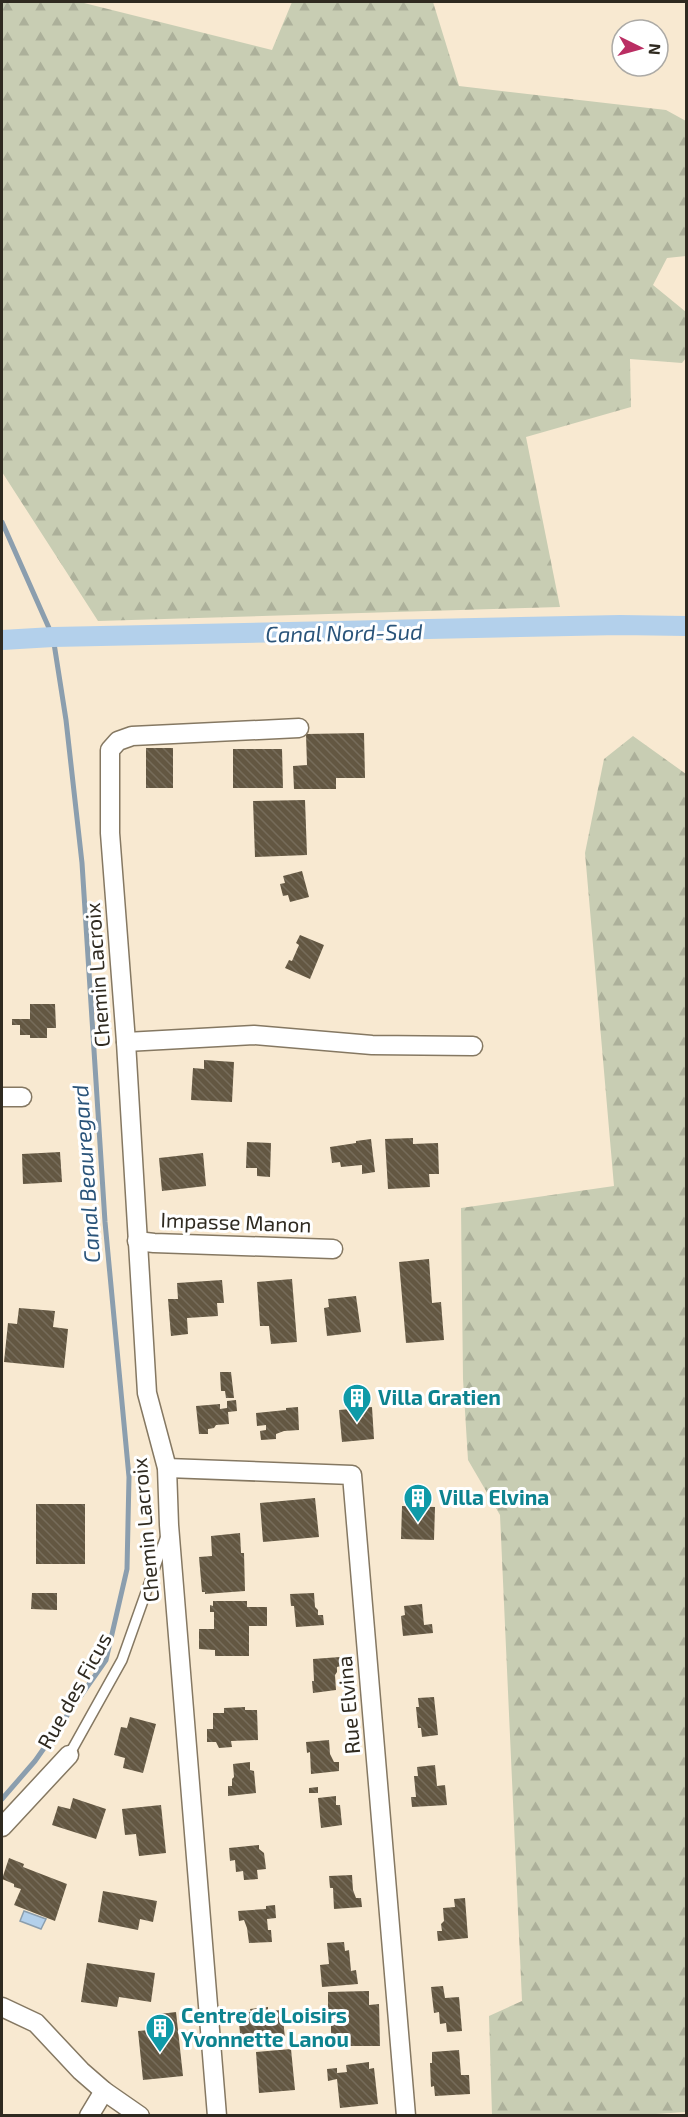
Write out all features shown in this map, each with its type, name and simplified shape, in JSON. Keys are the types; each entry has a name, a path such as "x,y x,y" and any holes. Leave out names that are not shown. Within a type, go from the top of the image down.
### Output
{"street":[{"name":"Chemin Lacroix","path":"217,2115 169,1525 167,1467 147,1394 126,1042 110,833 110,750 118,741 132,736 298,728"},
{"path":"126,1042 254,1035 372,1045 473,1046"},
{"path":"2,1097 22,1097"},
{"name":"Impasse Manon","path":"137,1241 333,1249"},
{"name":"Rue Elvina","path":"167,1467 352,1475 406,2115"},
{"name":"Rue des Ficus","path":"2,1827 69,1755"},
{"path":"2,2007 36,2023 81,2071 104,2091 140,2115"},
{"path":"89,2115 104,2091"}],"lane":[{"name":"Rue des Ficus","path":"69,1755 122,1660 169,1525"}],"green space":[{"path":"2,2 80,2 272,50 292,2 433,2 459,86 666,110 686,121 686,256 667,258 653,285 686,312 686,358 682,363 630,359 631,407 526,437 560,607 98,621 2,472"},
{"path":"633,736 686,774 686,2112 626,2116 492,2115 489,2016 522,2001 500,1515 468,1460 463,1379 461,1208 614,1186 585,853 604,759"}],"water":[{"path":"24,1911 46,1919 41,1929 20,1921"}],"building":[{"path":"364,733 365,778 336,778 336,789 294,789 293,766 307,765 306,734"},
{"path":"146,748 173,748 173,788 146,788"},
{"path":"233,749 282,749 283,788 233,788"},
{"path":"305,800 307,855 255,857 253,801"},
{"path":"302,871 309,897 290,902 288,895 283,896 280,884 285,883 283,876"},
{"path":"300,935 324,945 310,979 285,968 289,960 292,961 299,945 296,943"},
{"path":"30,1004 55,1004 56,1028 47,1028 47,1038 30,1038 30,1035 20,1035 20,1025 12,1025 12,1019 30,1019"},
{"path":"204,1060 234,1062 232,1102 191,1100 193,1068 204,1069"},
{"path":"413,1138 413,1144 438,1143 439,1174 429,1174 430,1187 388,1189 385,1139"},
{"path":"371,1139 375,1172 362,1174 362,1165 341,1167 340,1162 332,1163 330,1147"},
{"path":"247,1142 271,1143 270,1177 257,1176 257,1168 246,1168"},
{"path":"60,1152 62,1182 23,1184 22,1154"},
{"path":"203,1153 206,1186 162,1191 159,1158"},
{"path":"429,1259 432,1303 441,1302 444,1340 406,1343 399,1262"},
{"path":"292,1279 297,1342 271,1344 269,1326 260,1326 257,1282"},
{"path":"222,1280 224,1303 217,1303 218,1316 187,1318 188,1334 171,1336 168,1299 178,1299 177,1283"},
{"path":"356,1296 361,1332 327,1336 324,1308 329,1307 328,1299"},
{"path":"19,1308 55,1311 53,1327 68,1329 64,1368 4,1362 8,1323 17,1324"},
{"path":"220,1372 231,1372 234,1398 226,1398 225,1391 221,1391"},
{"path":"236,1400 237,1411 228,1412 229,1424 216,1425 208,1429 208,1434 199,1434 196,1406 220,1404 220,1409 227,1408 227,1401"},
{"path":"298,1407 299,1430 276,1434 276,1439 261,1440 260,1431 266,1430 266,1425 257,1426 256,1413"},
{"name":"Villa Gratien","path":"372,1407 374,1439 342,1442 339,1410"},
{"path":"440,1490 457,1491 457,1505 440,1504"},
{"path":"315,1498 319,1537 263,1542 260,1503"},
{"path":"36,1504 85,1504 85,1564 36,1564"},
{"name":"Villa Elvina","path":"402,1506 435,1507 434,1540 401,1539"},
{"path":"240,1533 241,1553 244,1553 245,1591 205,1594 202,1592 199,1557 212,1556 211,1536"},
{"path":"32,1593 57,1593 57,1610 31,1609"},
{"path":"314,1593 315,1607 318,1615 323,1615 324,1625 296,1627 290,1594"},
{"path":"213,1601 247,1601 247,1607 267,1607 267,1626 249,1626 249,1656 215,1656 215,1650 199,1649 199,1629 214,1629 214,1612 210,1612 210,1605 213,1606"},
{"path":"422,1604 424,1625 432,1624 433,1633 403,1636 401,1616 405,1615 404,1606"},
{"path":"340,1657 341,1666 337,1667 335,1675 336,1690 313,1693 313,1659"},
{"path":"434,1697 438,1735 422,1737 421,1728 418,1728 416,1707 419,1707 418,1698"},
{"path":"245,1707 245,1710 257,1710 258,1740 231,1741 232,1747 219,1748 216,1742 207,1742 207,1729 213,1729 213,1713 224,1713 224,1708"},
{"path":"130,1717 156,1724 143,1773 123,1768 125,1758 114,1755 121,1727 127,1728"},
{"path":"329,1740 330,1754 334,1762 339,1762 339,1771 311,1774 310,1752 307,1753 306,1742"},
{"path":"250,1762 250,1770 254,1771 256,1793 228,1796 228,1786 232,1786 234,1777 233,1764"},
{"path":"435,1765 437,1786 445,1785 447,1805 412,1807 411,1797 416,1797 414,1776 418,1776 417,1767"},
{"path":"318,1787 318,1793 309,1793 309,1788"},
{"path":"336,1796 336,1805 340,1805 342,1825 321,1828 318,1798"},
{"path":"73,1798 106,1809 96,1839 52,1825 58,1806 70,1809"},
{"path":"161,1805 166,1853 139,1856 136,1834 125,1835 122,1809"},
{"path":"259,1845 259,1849 264,1853 266,1869 257,1870 258,1879 244,1880 243,1871 236,1872 235,1860 230,1861 229,1848"},
{"path":"9,1858 24,1864 23,1867 67,1884 55,1921 14,1905 21,1889 2,1879"},
{"path":"352,1875 353,1890 356,1898 361,1898 362,1907 334,1909 333,1888 330,1888 329,1876"},
{"path":"103,1891 157,1901 153,1922 140,1919 138,1930 98,1922"},
{"path":"465,1898 468,1938 438,1941 437,1931 442,1931 441,1924 444,1921 443,1908 455,1907 454,1899"},
{"path":"275,1905 276,1918 267,1919 272,1942 249,1943 247,1928 244,1920 239,1921 238,1911 266,1909 266,1906"},
{"path":"344,1942 345,1951 349,1950 351,1971 356,1970 358,1984 322,1987 320,1965 329,1964 327,1943"},
{"path":"87,1963 155,1973 151,2002 119,1997 117,2007 81,2002"},
{"path":"443,1986 445,1998 459,1997 462,2031 447,2032 446,2023 440,2024 439,2012 434,2013 431,1987"},
{"path":"369,1991 369,2005 379,2004 380,2046 331,2046 331,2010 328,2010 328,1992"},
{"path":"268,2007 268,2011 282,2010 285,2038 241,2043 238,2013"},
{"name":"Centre de Loisirs Yvonnette Lanou","path":"176,2012 183,2076 143,2080 138,2031 161,2029 160,2014"},
{"path":"291,2049 295,2090 259,2093 256,2052"},
{"path":"459,2050 461,2075 469,2075 470,2094 435,2096 434,2086 431,2087 432,2052"},
{"path":"369,2062 369,2069 374,2068 378,2104 340,2108 337,2079 328,2081 327,2069 337,2068 337,2073 347,2072 346,2065"}],"waterway":[{"name":"Canal Beauregard","path":"2,522 53,637 66,720 82,863 105,1222 129,1477 127,1569 106,1660 35,1761 2,1799"},
{"name":"Canal Nord-Sud","path":"2,640 620,625 686,626"}],"place":[{"name":"Villa Gratien","path":"357,1424"},
{"name":"Villa Elvina","path":"418,1524"},
{"name":"Centre de Loisirs Yvonnette Lanou","path":"160,2054"}]}
